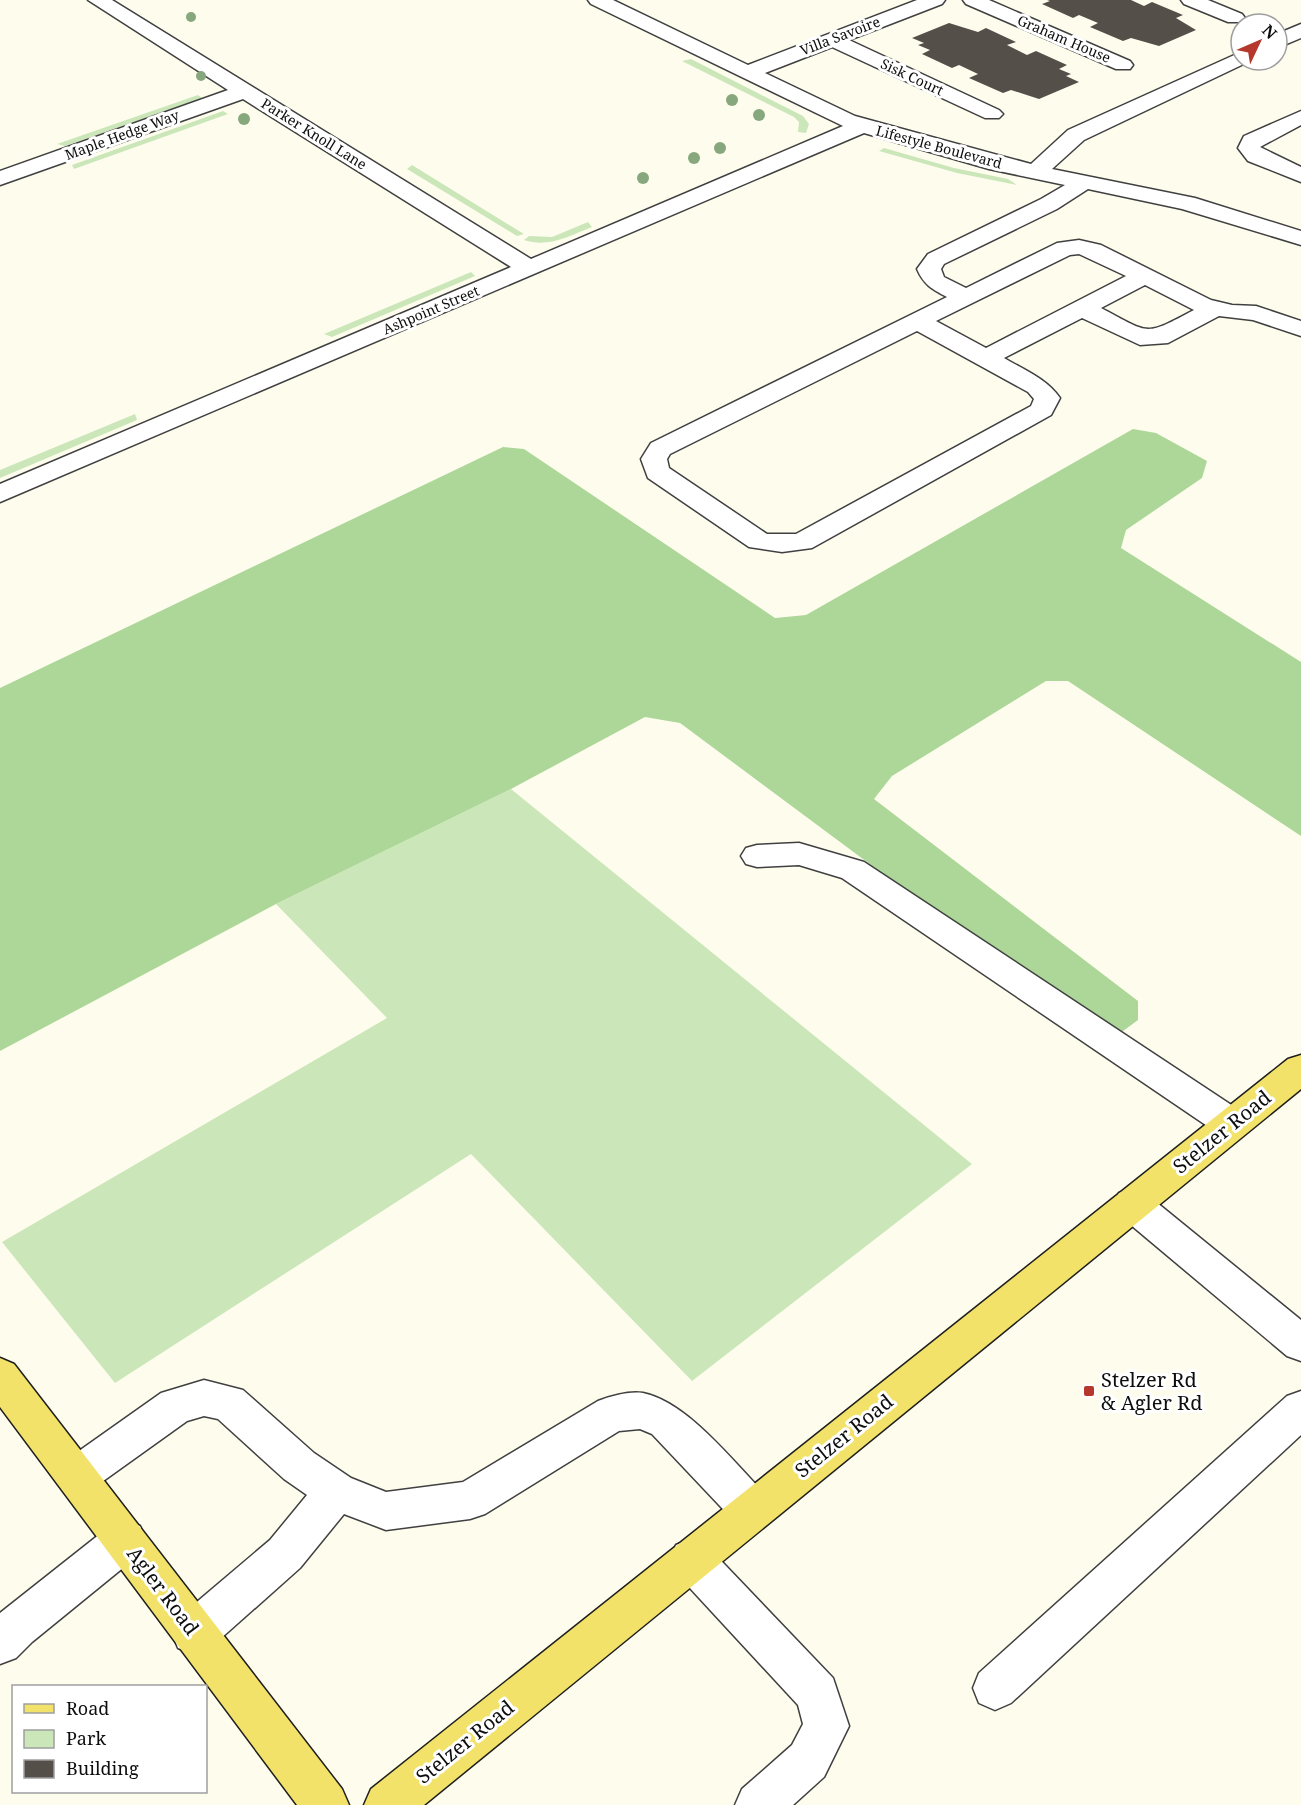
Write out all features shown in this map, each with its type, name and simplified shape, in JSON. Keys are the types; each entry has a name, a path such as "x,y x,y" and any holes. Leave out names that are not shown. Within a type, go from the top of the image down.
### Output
{"main road":[{"name":"Stelzer Road","path":"387,1805 1301,1069"},
{"name":"Agler Road","path":"0,1376 326,1805"}],"street":[{"name":"Parker Knoll Lane","path":"98,0 529,268"},
{"name":"Lifestyle Boulevard","path":"598,0 746,73 862,126 919,144 1036,172 1186,203 1301,238"},
{"name":"Villa Savoire","path":"746,73 935,0"},
{"name":"Graham House","path":"973,0 1123,65"},
{"path":"1191,0 1229,16"},
{"path":"880,4 900,14"},
{"name":"Sisk Court","path":"831,39 992,114"},
{"path":"1036,172 1076,135 1229,64"},
{"name":"Maple Hedge Way","path":"0,178 245,92"},
{"path":"1301,117 1252,141 1249,148 1256,156 1301,175"},
{"name":"Ashpoint Street","path":"0,494 862,126"},
{"path":"965,297 934,281 929,269 936,259 1049,204 1084,182"},
{"path":"918,321 1037,387 1047,398 1042,410 802,542 782,544 759,541 657,472 654,459 660,449 1065,248 1079,247 1093,250 1214,309 1256,313 1296,321"},
{"path":"986,358 1144,276"},
{"path":"1082,308 1140,338 1150,339 1159,338 1214,309"},
{"path":"757,856 799,854 853,870 1232,1124"},
{"path":"1132,1204 1301,1344"},
{"path":"77,1476 175,1406 204,1398 229,1403 299,1466 336,1491 386,1510 470,1500 612,1414 642,1411 666,1421 752,1510"},
{"path":"996,1688 1301,1409"},
{"path":"194,1633 285,1554 336,1491"},
{"path":"0,1643 16,1627 125,1540"},
{"path":"691,1560 817,1694 825,1726 808,1761 758,1805"}],"green space":[{"path":"691,59 803,116 809,124 806,133 798,132 799,122 794,117 682,61"},
{"path":"198,95 202,98 65,146 57,144"},
{"path":"223,111 228,114 74,169 72,165"},
{"path":"884,148 954,168 1008,179 1017,185 957,173 879,151"},
{"path":"412,165 524,234 517,236 407,169"},
{"path":"588,222 592,227 559,240 542,243 524,240 529,236 552,237"},
{"path":"471,272 475,276 332,337 324,334"},
{"path":"135,414 137,420 0,478 0,470"},
{"path":"1133,429 1156,433 1207,461 1202,478 1126,530 1121,548 1301,662 1301,836 1068,681 1046,681 892,776 874,799 1138,1001 1138,1020 1115,1037 1089,1027 680,723 645,717 511,789 276,904 0,1051 0,688 503,447 524,449 775,618 806,615"},
{"path":"511,789 972,1164 692,1381 471,1154 115,1383 2,1242 387,1018 276,904"}],"building":[{"path":"1047,0 1131,0 1144,6 1152,2 1183,15 1176,18 1196,30 1159,46 1131,38 1123,41 1090,27 1098,23 1079,15 1073,18 1042,4 1050,1"},
{"path":"949,23 978,32 986,28 1016,42 1007,45 1027,55 1036,51 1067,65 1059,69 1071,74 1066,76 1079,82 1039,99 1011,90 1003,93 969,78 978,74 959,65 952,68 922,54 930,50 918,45 924,43 912,38"}],"place":[{"name":"Stelzer Rd & Agler Rd","path":"1089,1391"}]}
